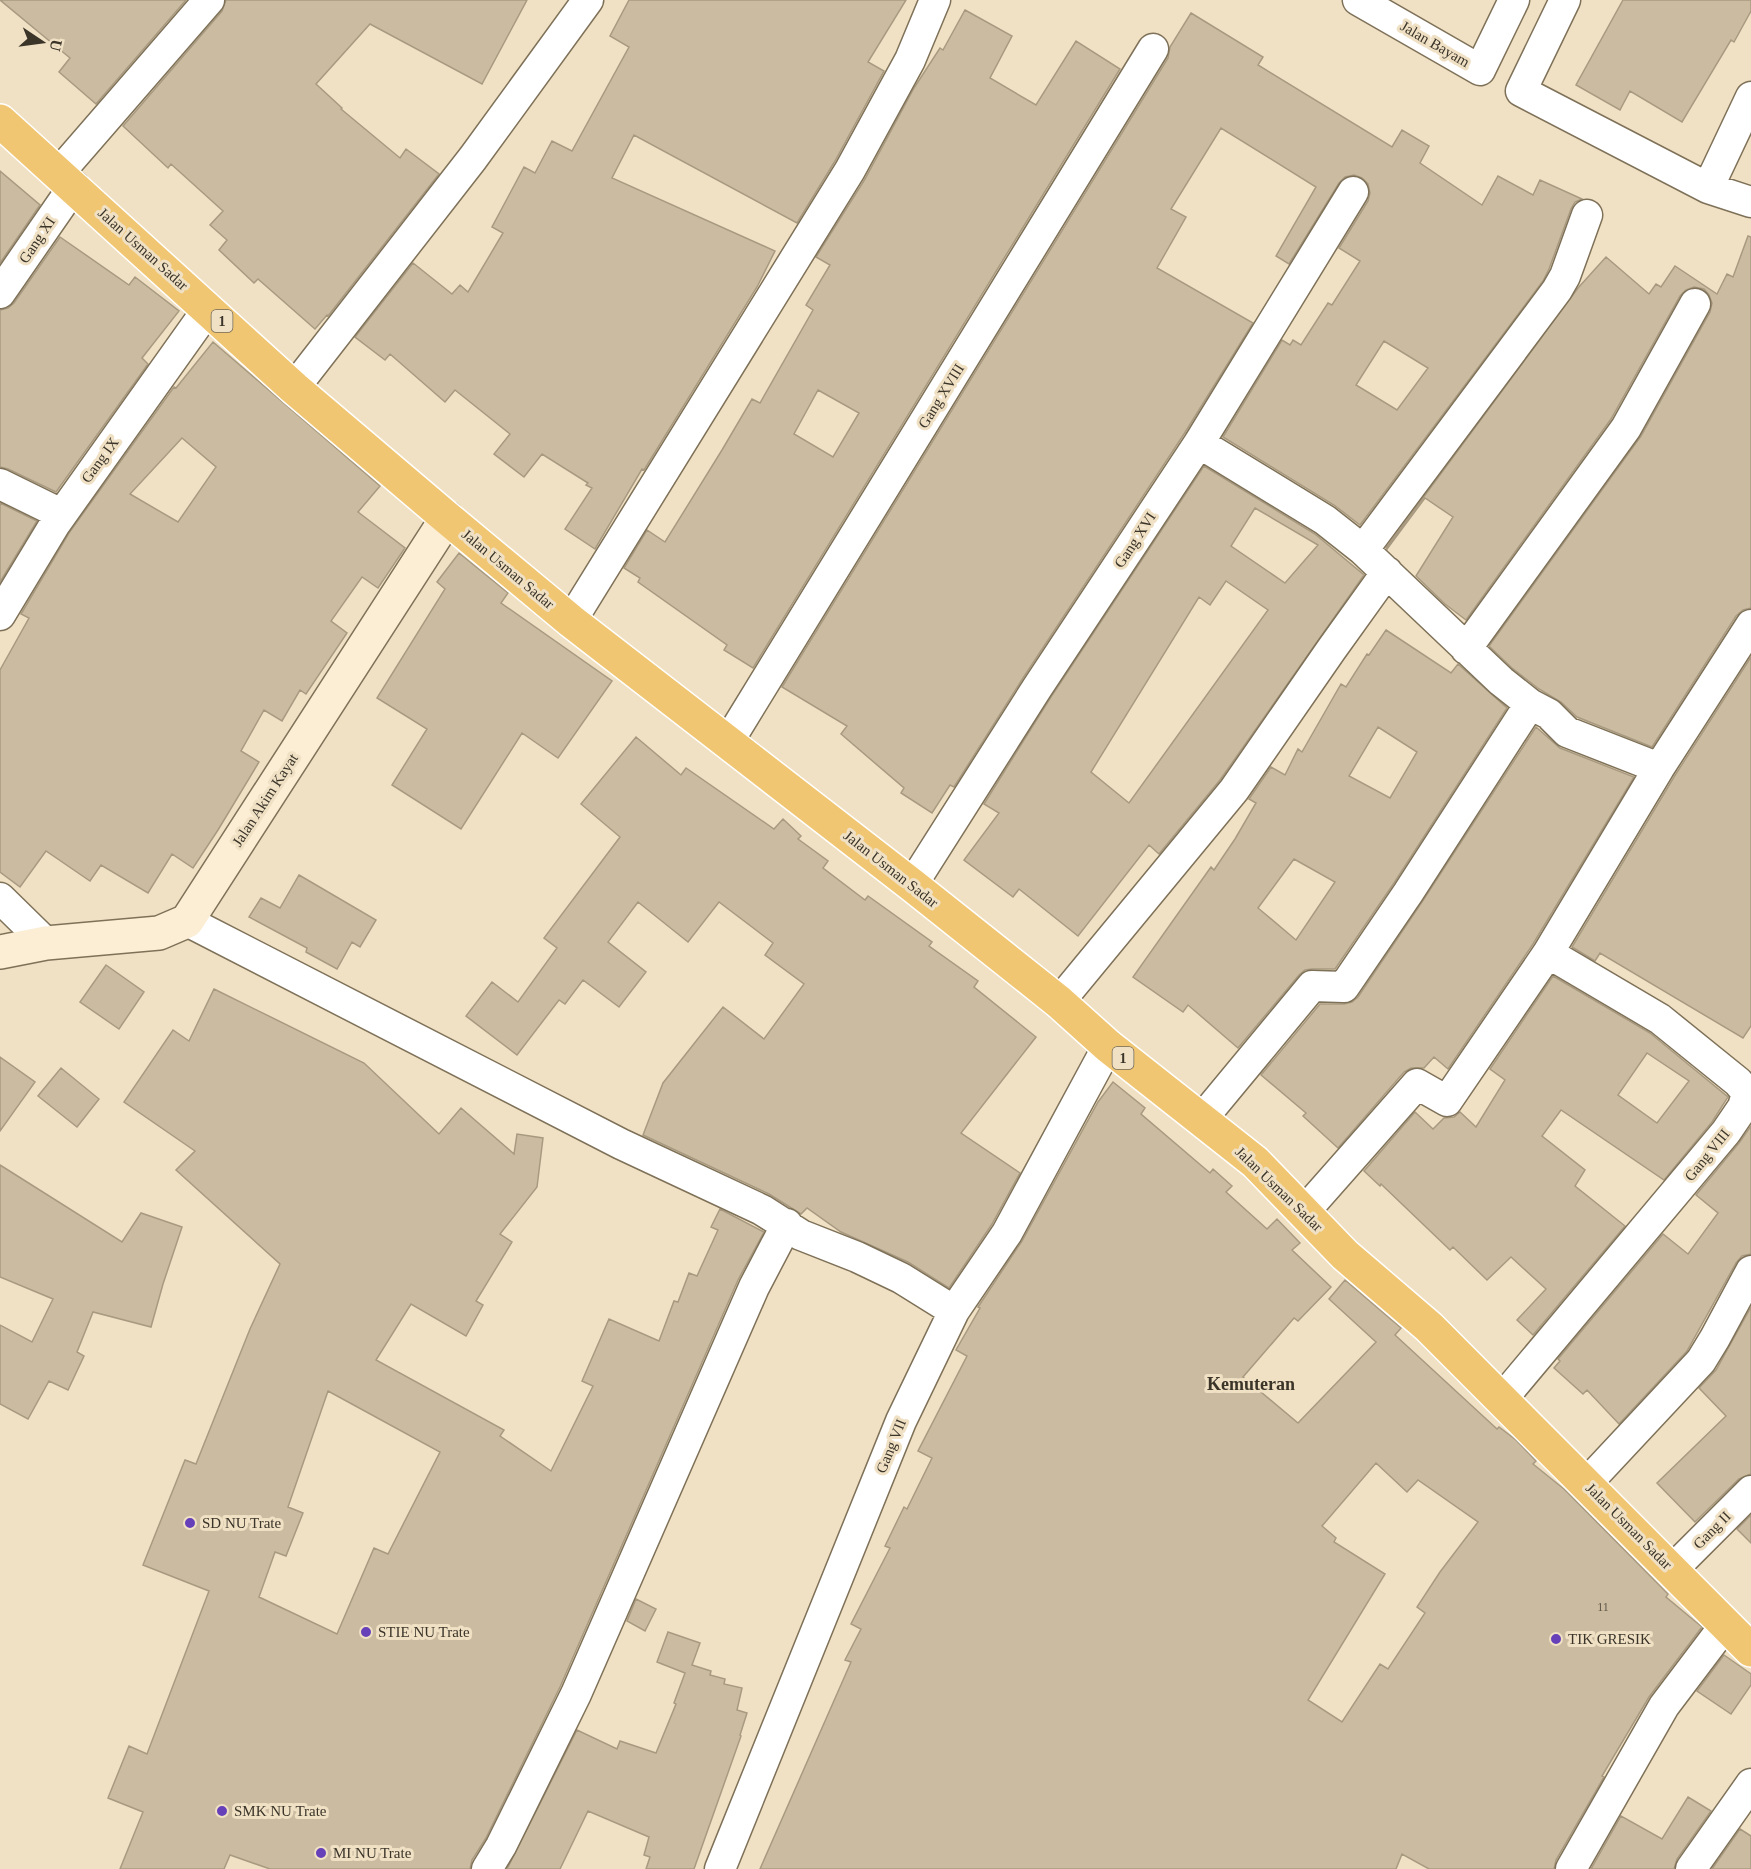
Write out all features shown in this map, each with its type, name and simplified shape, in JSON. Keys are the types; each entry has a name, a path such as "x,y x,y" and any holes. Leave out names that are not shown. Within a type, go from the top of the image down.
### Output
{"highway":[{"name":"Jalan Usman Sadar","path":"0,121 294,388 571,621 912,885 1059,1002 1108,1047 1255,1162 1345,1254 1429,1327 1751,1650"}],"main road":[{"name":"Jalan Akim Kayat","path":"187,921 447,518"},
{"path":"0,952 46,943 159,933 187,921"}],"street":[{"name":"Gang XI","path":"0,293 66,180 209,0"},
{"path":"294,388 473,158 588,0"},
{"path":"571,621 850,170 910,60 935,0"},
{"name":"Jalan Bayam","path":"1358,0 1480,70 1514,0"},
{"path":"1565,0 1521,92 1708,188 1751,202"},
{"name":"Gang XVIII","path":"728,742 1154,49"},
{"path":"1708,188 1751,97"},
{"name":"Gang XVI","path":"912,885 1037,688 1199,443 1353,192"},
{"path":"1363,550 1557,291 1565,276 1587,215"},
{"path":"1466,649 1626,428 1695,304"},
{"name":"Gang IX","path":"0,615 55,524 208,309"},
{"path":"1199,443 1325,520 1363,550 1466,649 1530,704 1548,714 1566,732 1659,768"},
{"path":"0,484 53,510 56,516 55,524"},
{"path":"1059,1002 1234,790 1330,650 1387,572"},
{"path":"1304,1212 1417,1084 1447,1101 1548,953 1659,768 1751,625"},
{"path":"1201,1120 1312,986 1344,987 1408,893 1530,704"},
{"path":"0,898 46,943"},
{"path":"187,921 621,1144 762,1210 801,1235 857,1257 901,1278 954,1311"},
{"name":"Gang VIII","path":"1502,1399 1726,1132 1743,1107 1747,1093 1744,1071 1548,953"},
{"name":"Gang VII","path":"720,1869 901,1421 954,1311 1007,1233 1108,1047"},
{"path":"487,1869 501,1846 576,1694 754,1287 787,1224"},
{"path":"1587,1484 1701,1361 1751,1271"},
{"name":"Gang II","path":"1672,1570 1751,1491"},
{"path":"1571,1869 1664,1706 1726,1624"},
{"path":"1691,1869 1751,1784"}],"building":[{"path":"0,0 186,0 96,104 59,72 70,58"},
{"path":"226,0 527,0 482,84 370,24 316,84 341,109 400,158 406,149 439,174 328,316 315,329 258,279 254,283 219,250 227,240 210,225 223,211 171,164 168,168 123,126 222,11"},
{"path":"629,0 906,0 868,62 884,71 835,161 797,223 634,135 612,178 775,251 757,287 644,470 642,469 595,549 565,529 592,488 586,485 588,483 542,454 524,477 494,454 510,434 455,390 445,402 390,354 385,360 355,337 413,263 452,294 460,285 468,292 503,233 492,227 524,167 535,173 552,141 572,151 629,47 610,36"},
{"path":"1623,0 1751,0 1751,11 1734,42 1731,40 1682,122 1630,91 1620,110 1576,85"},
{"path":"965,10 1012,36 990,78 1036,105 1076,41 1120,69 753,668 724,650 727,645 638,582 640,578 624,568 647,530 665,542 752,399 760,403 813,310 806,305 830,265 816,257 865,179 914,88 940,48 943,50","holes":["818,390 859,413 833,457 794,434"]},
{"path":"1191,13 1263,57 1258,65 1392,147 1402,130 1429,146 1420,163 1482,205 1498,176 1533,195 1540,180 1582,199 1575,202 1571,209 1543,281 1360,525 1334,505 1223,437 1282,340 1290,345 1293,340 1301,345 1328,303 1332,305 1360,261 1339,248 1368,201 1370,193 1368,184 1362,178 1354,175 1345,177 1339,183 1289,264 1276,256 1316,187 1221,128 1171,209 1186,217 1157,268 1253,323 1184,434 954,787 950,785 932,813 901,793 904,788 841,734 847,726 782,687 1168,58 1170,47","holes":["1384,341 1428,368 1397,410 1356,385"]},
{"path":"0,171 40,205 0,263"},
{"path":"1748,236 1751,237 1751,608 1743,610 1736,616 1652,747 1577,717 1561,702 1539,689 1512,668 1489,646 1641,436 1710,312 1712,303 1704,289 1694,287 1686,290 1680,296 1611,419 1466,620 1445,604 1416,576 1453,517 1425,498 1386,548 1578,288 1606,257 1649,294 1656,284 1661,287 1675,266 1717,294 1727,274 1733,277"},
{"path":"60,237 129,285 135,277 179,311 142,358 148,364 56,492 0,467 0,310 14,303"},
{"path":"213,342 380,486 358,512 405,548 378,588 362,577 331,621 347,633 306,694 300,690 282,721 264,710 241,751 259,762 193,868 172,854 148,893 101,865 90,881 46,851 20,887 0,872 0,670 29,618 21,614 69,533 174,387 176,388","holes":["182,438 216,467 178,522 130,494"]},
{"path":"1204,466 1315,534 1364,575 1220,780 1159,854 1149,845 1078,936 1019,889 1013,897 964,860 999,813 984,804 1051,697","holes":["1255,508 1318,545 1285,583 1231,546","1226,581 1268,610 1129,803 1091,772 1199,597 1210,605"]},
{"path":"0,503 37,521 0,582"},
{"path":"459,553 508,593 501,603 612,681 558,758 522,733 461,829 392,785 427,729 377,698 445,589 437,582"},
{"path":"1386,630 1451,673 1458,664 1507,708 1394,883 1335,969 1305,970 1238,1048 1188,1005 1183,1012 1133,977 1211,867 1214,870 1235,839 1256,803 1249,799 1271,767 1285,775 1298,749 1302,752 1341,684 1346,687 1367,654 1369,655","holes":["1378,727 1417,752 1390,798 1349,776","1294,859 1335,882 1296,940 1258,908"]},
{"path":"1751,657 1751,1026 1743,1038 1600,953 1595,961 1572,947 1674,777"},
{"path":"1536,727 1560,748 1634,777 1533,944 1448,1069 1434,1057 1424,1068 1411,1068 1404,1072 1338,1148 1303,1116 1306,1113 1261,1075 1320,1004 1344,1004 1358,997"},
{"path":"636,737 681,775 686,768 774,829 783,819 801,836 798,839 828,861 823,868 865,900 868,896 932,942 929,946 978,981 974,987 1036,1037 961,1133 1020,1173 992,1224 949,1288 908,1262 841,1232 807,1208 801,1214 769,1194 643,1135 663,1083 723,1007 764,1039 804,984 765,955 773,943 719,902 688,942 638,902 608,942 646,972 619,1007 583,980 565,1004 559,1000 517,1055 466,1016 492,982 518,1002 557,948 544,938 620,837 581,804"},
{"path":"299,875 376,920 360,947 352,942 337,969 306,952 307,948 249,917 261,898 280,908"},
{"path":"106,965 144,992 119,1029 80,1002"},
{"path":"1553,976 1650,1033 1728,1097 1712,1122 1664,1180 1561,1110 1542,1136 1585,1170 1575,1186 1625,1226 1533,1335 1517,1320 1546,1289 1511,1257 1487,1280 1453,1247 1450,1250 1381,1184 1380,1186 1364,1171 1415,1112 1433,1129 1444,1118 1454,1117 1460,1112 1476,1127 1505,1080 1490,1069","holes":["1647,1053 1689,1081 1657,1123 1618,1095"]},
{"path":"214,989 364,1063 439,1134 461,1108 514,1154 517,1134 543,1138 537,1187 500,1234 512,1242 476,1301 483,1305 466,1336 411,1304 376,1360 504,1430 500,1436 551,1471 593,1386 582,1381 609,1319 659,1341 674,1301 678,1302 689,1273 697,1276 718,1230 711,1227 720,1209 764,1232 738,1280 560,1687 486,1838 472,1860 470,1869 270,1869 230,1855 224,1869 120,1869 143,1812 108,1798 129,1746 147,1754 209,1591 143,1565 185,1460 196,1464 250,1329 280,1264 176,1170 195,1151 124,1102 173,1030 189,1041","holes":["328,1391 440,1452 388,1554 374,1548 337,1634 259,1597 275,1552 286,1556 303,1513 288,1507"]},
{"path":"0,1057 35,1082 0,1131"},
{"path":"61,1068 99,1099 77,1127 38,1096"},
{"path":"1113,1082 1145,1108 1141,1114 1210,1173 1213,1169 1232,1186 1226,1192 1267,1229 1277,1219 1300,1243 1292,1250 1331,1287 1298,1321 1294,1318 1243,1377 1298,1423 1376,1342 1329,1299 1345,1280 1401,1328 1395,1335 1497,1429 1499,1427 1516,1440 1536,1461 1533,1464 1564,1489 1668,1594 1666,1597 1702,1627 1649,1697 1602,1776 1604,1777 1556,1860 1554,1869 1429,1869 1402,1854 1396,1869 760,1869 851,1662 845,1660 861,1629 851,1624 890,1548 885,1546 904,1507 907,1509 932,1458 918,1451 967,1356 956,1350 980,1308 978,1307 1022,1241 1098,1102","holes":["1376,1463 1407,1492 1418,1480 1478,1522 1417,1607 1425,1613 1388,1669 1380,1664 1342,1722 1308,1700 1385,1574 1334,1542 1336,1538 1322,1526"]},
{"path":"1751,1126 1751,1254 1742,1256 1736,1263 1687,1351 1619,1424 1587,1390 1583,1394 1554,1368 1560,1361 1558,1359 1663,1234 1688,1254 1718,1213 1696,1195"},
{"path":"0,1165 122,1242 141,1213 182,1227 151,1327 93,1312 77,1352 84,1356 68,1390 49,1381 28,1419 0,1404 0,1325 32,1342 53,1299 0,1277"},
{"path":"1751,1307 1751,1474 1739,1479 1695,1522 1657,1483 1726,1416 1699,1388 1716,1370"},
{"path":"1751,1515 1751,1543 1737,1529"},
{"path":"636,1599 656,1609 645,1631 627,1621"},
{"path":"668,1632 700,1643 692,1665 711,1671 710,1675 725,1679 724,1684 742,1688 737,1710 747,1713 694,1869 646,1869 650,1857 644,1855 649,1837 588,1811 560,1869 507,1869 577,1730 617,1749 620,1741 656,1753 676,1704 674,1703 685,1673 657,1662"},
{"path":"1724,1655 1751,1674 1751,1685 1731,1714 1697,1691"},
{"path":"1688,1797 1711,1811 1677,1859 1674,1869 1591,1869 1621,1816 1662,1839"},
{"path":"1740,1829 1751,1836 1751,1869 1712,1869"}],"place":[{"name":"SD NU Trate","path":"190,1523"},
{"name":"STIE NU Trate","path":"366,1632"},
{"name":"TIK GRESIK","path":"1556,1639"},
{"name":"SMK NU Trate","path":"222,1811"},
{"name":"MI NU Trate","path":"321,1853"}],"district":[{"name":"Kemuteran","path":"1251,1384"}]}
